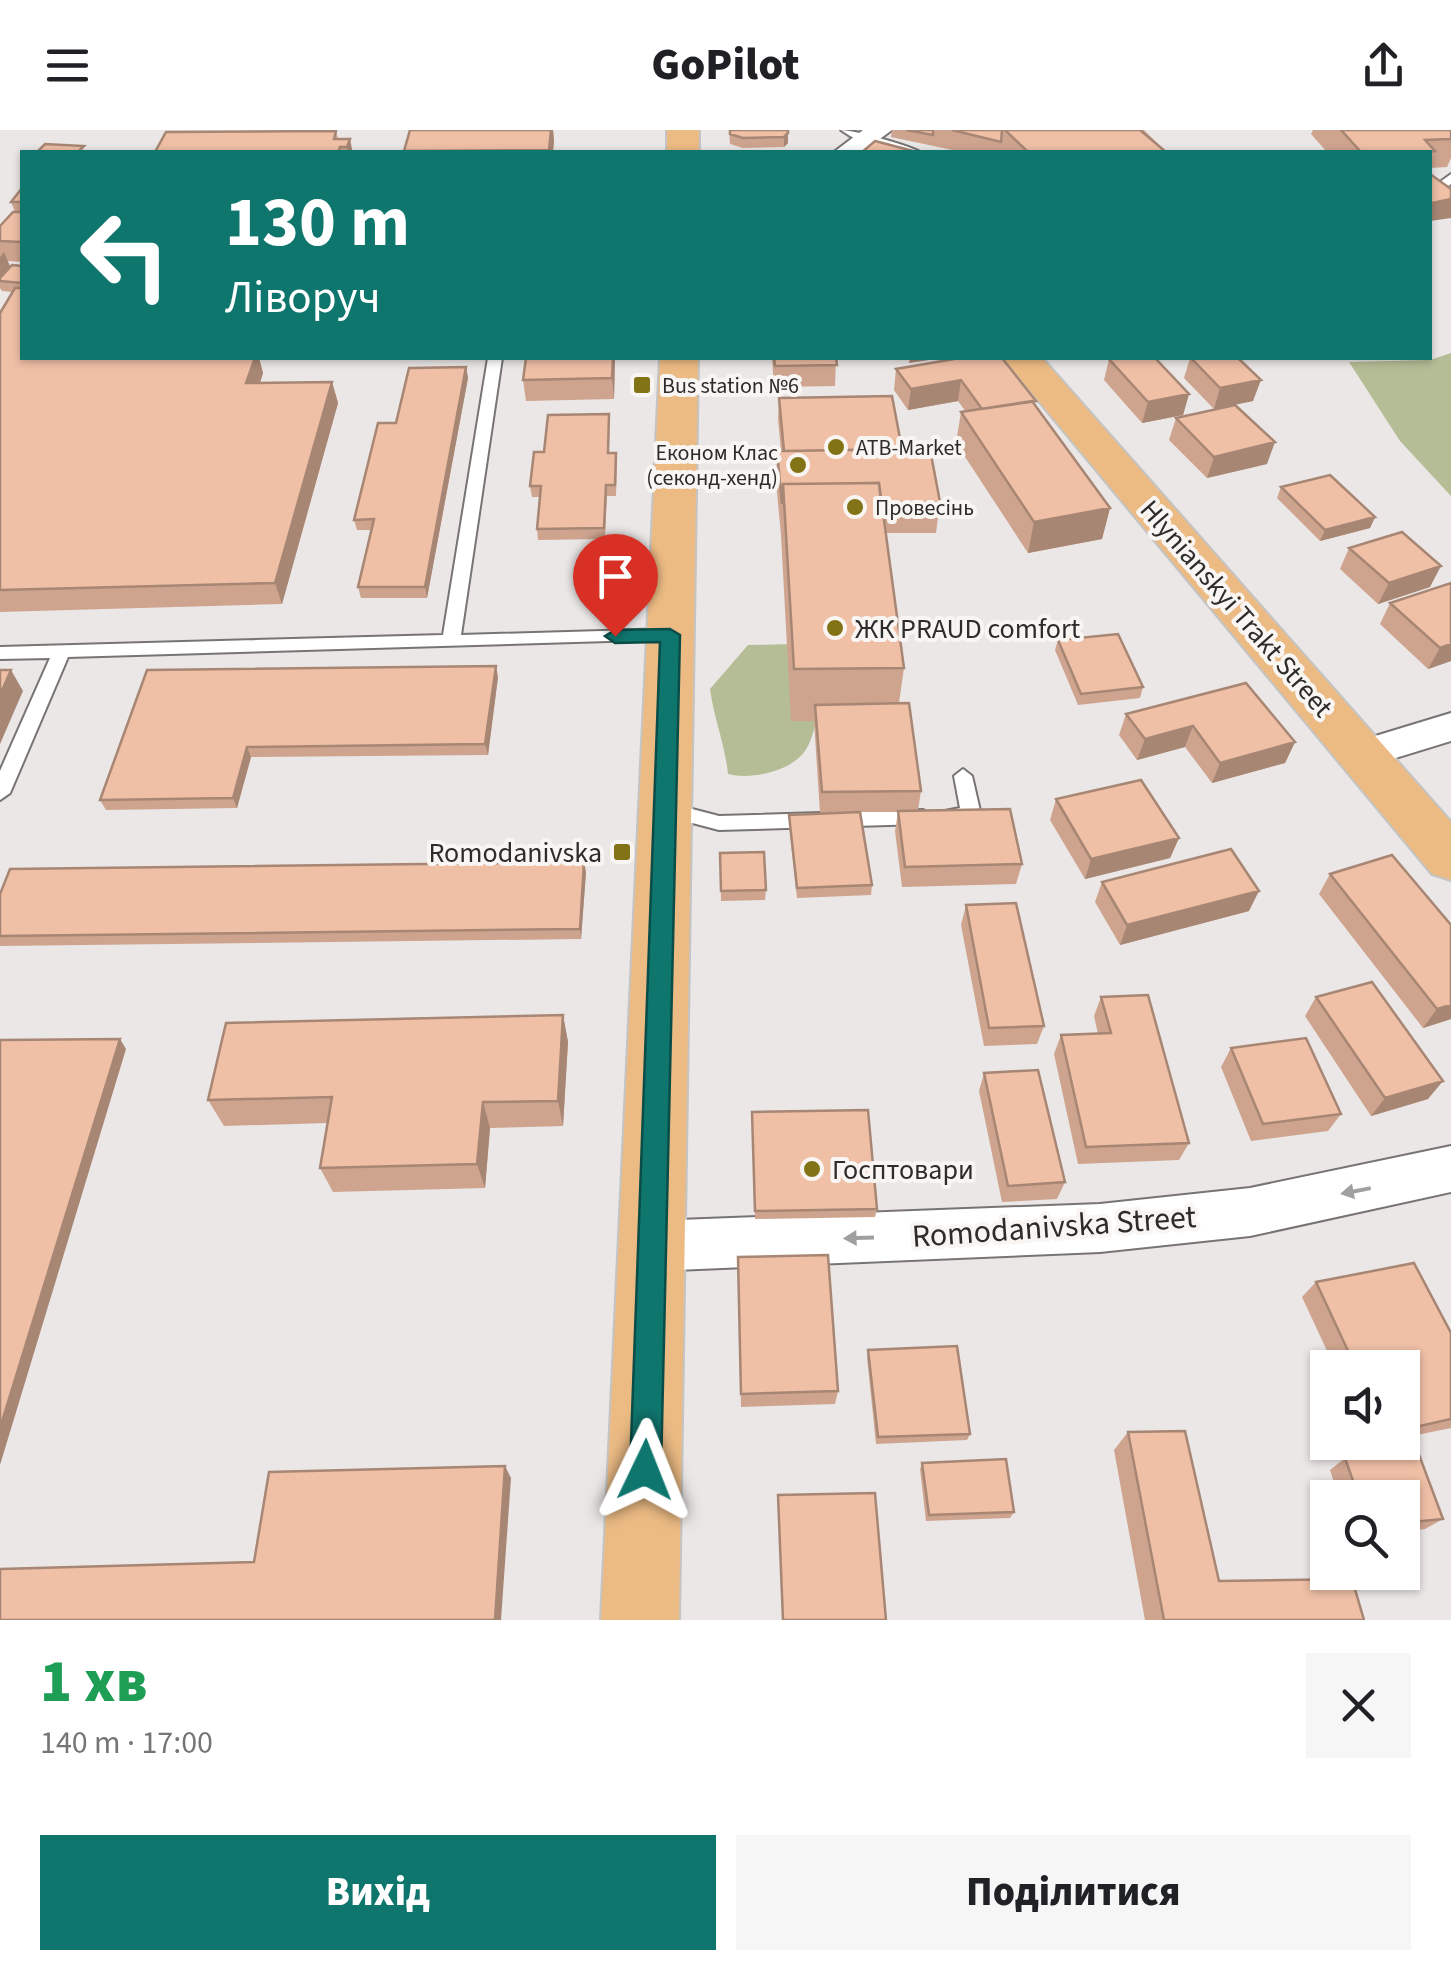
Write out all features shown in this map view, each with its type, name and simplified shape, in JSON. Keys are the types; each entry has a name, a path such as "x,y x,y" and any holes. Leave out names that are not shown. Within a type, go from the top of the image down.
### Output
{"main road":[{"path":"640,1620 679,360"},
{"name":"Hlynianskyi Trakt Street","path":"1024,360 1451,859"}],"street":[{"path":"1363,754 1451,727"},
{"name":"Romodanivska Street","path":"652,1246 1100,1228 1250,1212 1451,1169"}],"lane":[{"path":"860,138 906,150"},
{"path":"1451,178 1439,187 1451,202"},
{"path":"451,641 495,360"},
{"path":"0,653 670,635"},
{"path":"0,794 62,652"},
{"path":"667,809 718,824 971,815 963,776"}],"green space":[{"path":"1451,353 1451,496 1400,441 1349,362 1432,359"},
{"path":"831,630 818,711 805,751 790,764 769,773 728,774 710,689 748,645 799,644"}],"building":[{"path":"410,130 551,130 549,150 404,150"},
{"path":"730,130 788,133 784,137 743,138 730,134"},
{"path":"906,130 933,130 933,135"},
{"path":"952,130 1002,130 1001,142"},
{"path":"1005,130 1140,130 1164,150 1026,150"},
{"path":"1341,130 1451,130 1451,139 1425,140 1435,151 1359,150"},
{"path":"336,131 334,139 350,139 347,147 339,150 156,150 166,132"},
{"path":"875,141 909,150 864,150"},
{"path":"45,144 84,146 80,150 39,150"},
{"path":"1432,175 1451,189 1451,199 1432,203"},
{"path":"13,212 20,212 20,242 0,241 0,226"},
{"path":"12,265 20,266 20,283 0,278"},
{"path":"15,288 20,288 20,360 254,360 246,383 332,382 275,583 0,590 0,313"},
{"path":"526,360 613,360 612,378 523,380"},
{"path":"774,360 836,360 837,365 775,366"},
{"path":"948,360 1004,360 1036,401 982,409 961,380 911,389 896,369"},
{"path":"1110,360 1157,360 1189,394 1148,402"},
{"path":"1193,360 1240,360 1261,380 1220,388"},
{"path":"466,367 425,587 358,587 374,519 354,520 378,423 396,423 409,368"},
{"path":"892,396 902,449 784,451 779,398"},
{"path":"1032,401 1110,508 1034,522 961,412"},
{"path":"1235,405 1275,442 1214,457 1176,418"},
{"path":"609,414 608,453 616,453 615,485 606,485 604,528 537,529 541,486 530,486 534,452 544,452 548,415"},
{"path":"930,449 940,502 881,503 879,483 783,484 782,504 777,451"},
{"path":"1330,475 1375,517 1325,530 1281,487"},
{"name":"ЖК PRAUD comfort","path":"879,483 904,668 794,669 783,484"},
{"path":"1402,532 1441,566 1389,583 1349,548"},
{"path":"1451,583 1451,644 1440,648 1390,603"},
{"path":"1118,634 1143,687 1081,694 1058,640"},
{"path":"496,666 485,744 247,747 233,798 100,800 147,670"},
{"path":"0,670 11,670 0,695"},
{"path":"1246,683 1295,742 1220,763 1193,726 1145,739 1126,714"},
{"path":"909,703 921,791 822,792 815,705"},
{"path":"1141,780 1179,838 1091,859 1056,799"},
{"path":"1010,809 1022,864 905,867 898,811"},
{"path":"860,812 872,885 797,888 789,815"},
{"path":"1231,849 1259,891 1127,925 1102,882"},
{"path":"764,852 766,890 721,891 720,853"},
{"path":"1392,855 1451,925 1451,1005 1437,1009 1330,874"},
{"path":"584,862 580,929 0,936 0,894 10,869"},
{"path":"1016,903 1044,1026 989,1028 966,905"},
{"path":"1372,982 1443,1081 1385,1098 1316,997"},
{"path":"1148,995 1189,1143 1086,1147 1061,1035 1111,1033 1101,997"},
{"path":"563,1015 558,1101 483,1102 477,1164 320,1168 332,1097 208,1100 226,1023"},
{"path":"1306,1038 1341,1114 1263,1124 1231,1048"},
{"path":"120,1039 0,1428 0,1040"},
{"path":"1038,1070 1065,1182 1008,1186 984,1073"},
{"name":"Госптовари","path":"868,1110 877,1209 755,1211 752,1112"},
{"path":"828,1255 838,1391 741,1394 738,1257"},
{"path":"1414,1263 1451,1333 1451,1419 1420,1426 1420,1350 1348,1350 1316,1282"},
{"path":"957,1346 970,1434 878,1437 868,1350"},
{"path":"1185,1431 1219,1581 1310,1580 1310,1590 1355,1590 1364,1620 1164,1620 1128,1432"},
{"path":"1420,1457 1443,1519 1420,1521 1420,1480 1353,1480 1346,1460"},
{"path":"1006,1459 1014,1512 929,1515 922,1463"},
{"path":"505,1466 495,1620 0,1620 0,1569 254,1562 269,1472"},
{"path":"875,1493 886,1620 783,1620 778,1495"}],"place":[{"name":"Bus station №6","path":"642,385"},
{"name":"ATB-Market","path":"836,447"},
{"name":"Економ Клас (секонд-хенд)","path":"798,465"},
{"name":"Провесінь","path":"855,507"},
{"name":"ЖК PRAUD comfort","path":"835,628"},
{"name":"Romodanivska","path":"622,852"},
{"name":"Госптовари","path":"812,1169"}],"route":[{"path":"615,636 670,635 645,1470"}]}
